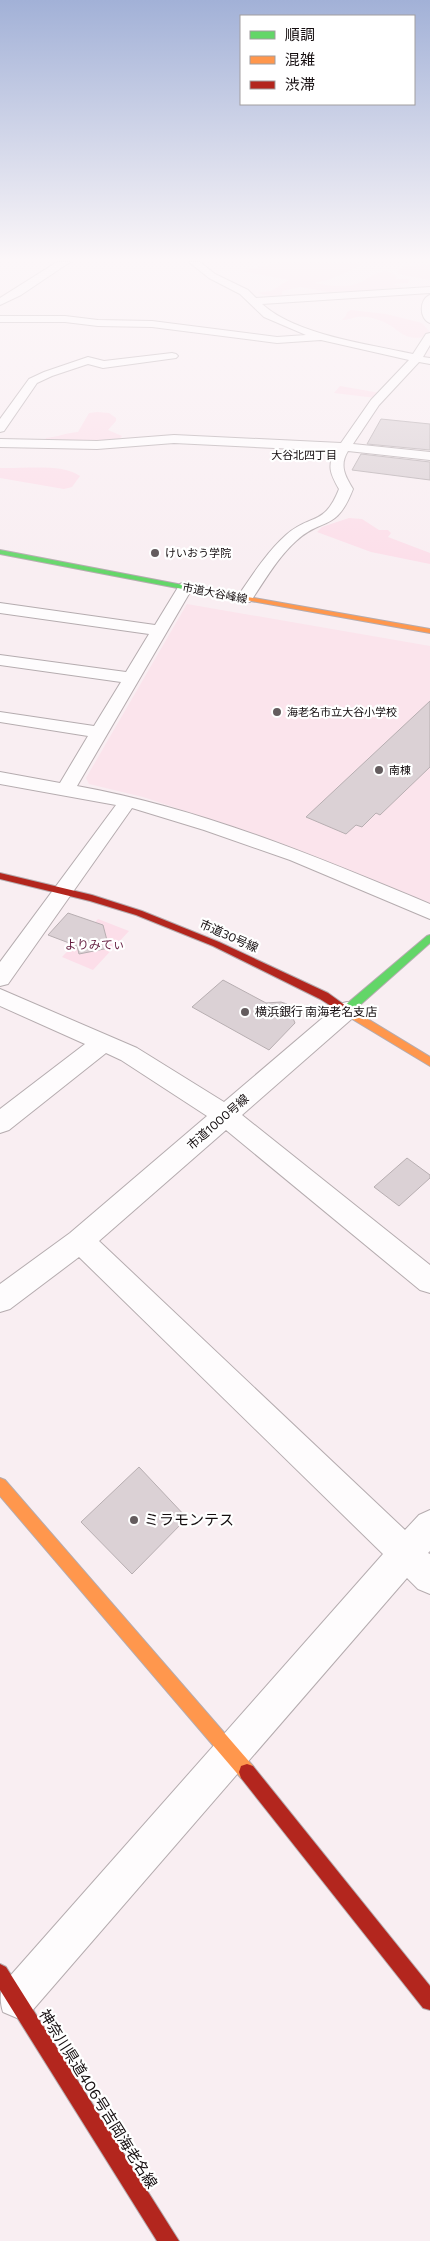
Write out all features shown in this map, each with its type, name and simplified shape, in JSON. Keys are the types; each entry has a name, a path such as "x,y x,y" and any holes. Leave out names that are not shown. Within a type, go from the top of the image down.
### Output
{"street":[{"path":"0,428 33,381 71,367"},
{"path":"244,599 291,538 302,529 326,520 342,502 346,489 336,473 338,457 377,400 408,367"},
{"path":"0,405 16,406"},
{"path":"0,443 97,444 174,440 346,447 430,456"},
{"name":"市道大谷峰線","path":"0,552 244,599 430,631"},
{"path":"65,790 185,587"},
{"path":"0,608 158,630"},
{"path":"0,660 131,678"},
{"path":"0,717 99,732"},
{"path":"0,778 128,801 297,856 430,912"},
{"path":"0,978 128,801"},
{"name":"市道30号線","path":"0,876 63,890 139,913 216,944 324,996 430,1062"},
{"name":"市道1000号線","path":"0,1300 80,1241 430,938"},
{"path":"0,996 129,1054 226,1116 430,1281"},
{"path":"0,1123 104,1042"},
{"path":"80,1241 418,1566"},
{"path":"0,1486 232,1754 430,2002"},
{"path":"8,1985 418,1566 430,1526"},
{"name":"神奈川県道406号吉岡海老名線","path":"8,1985 169,2241"}],"shaded area":[{"name":"海老名市立大谷小学校","path":"187,604 430,646 430,906 281,843 143,797 89,784 86,778"}],"green space":[{"path":"340,386 380,393 376,398 334,393"},
{"path":"89,413 109,413 116,418 116,421 108,430 122,436 119,440 43,442 46,438 78,432"},
{"path":"0,468 63,469 80,476 72,487 64,489 0,478"},
{"path":"349,518 362,519 379,530 388,530 391,533 388,537 430,553 430,564 371,552 317,532 322,527"},
{"name":"よりみてぃ","path":"98,919 129,931 93,970 62,957"}],"building":[{"path":"381,419 430,424 430,450 367,444"},
{"path":"361,454 430,462 430,480 352,470"},
{"name":"南棟","path":"430,701 430,767 380,815 376,813 362,827 356,825 346,834 306,817"},
{"path":"68,913 103,925 109,948 79,954 77,946 48,935"},
{"name":"横浜銀行 南海老名支店","path":"223,980 266,1003 281,1002 287,1004 295,1023 269,1050 192,1007"},
{"path":"407,1158 430,1175 430,1178 399,1206 374,1187"},
{"name":"ミラモンテス","path":"139,1467 187,1518 132,1574 81,1522"}],"traffic: fast":[{"path":"0,552 214,593"},
{"path":"347,1010 430,938"}],"traffic: slow":[{"path":"214,593 430,631"},
{"path":"348,1011 430,1062"},
{"path":"0,1485 247,1772"}],"traffic: jam":[{"path":"0,876 92,898 139,913 216,944 324,996 348,1011"},
{"path":"247,1772 430,2001"},
{"path":"0,1973 169,2241"}],"place":[{"name":"けいおう学院","path":"155,553"},
{"name":"海老名市立大谷小学校","path":"277,712"},
{"name":"南棟","path":"379,770"},
{"name":"横浜銀行 南海老名支店","path":"245,1012"},
{"name":"ミラモンテス","path":"134,1520"}],"district":[{"name":"大谷北四丁目","path":"304,455"}]}
